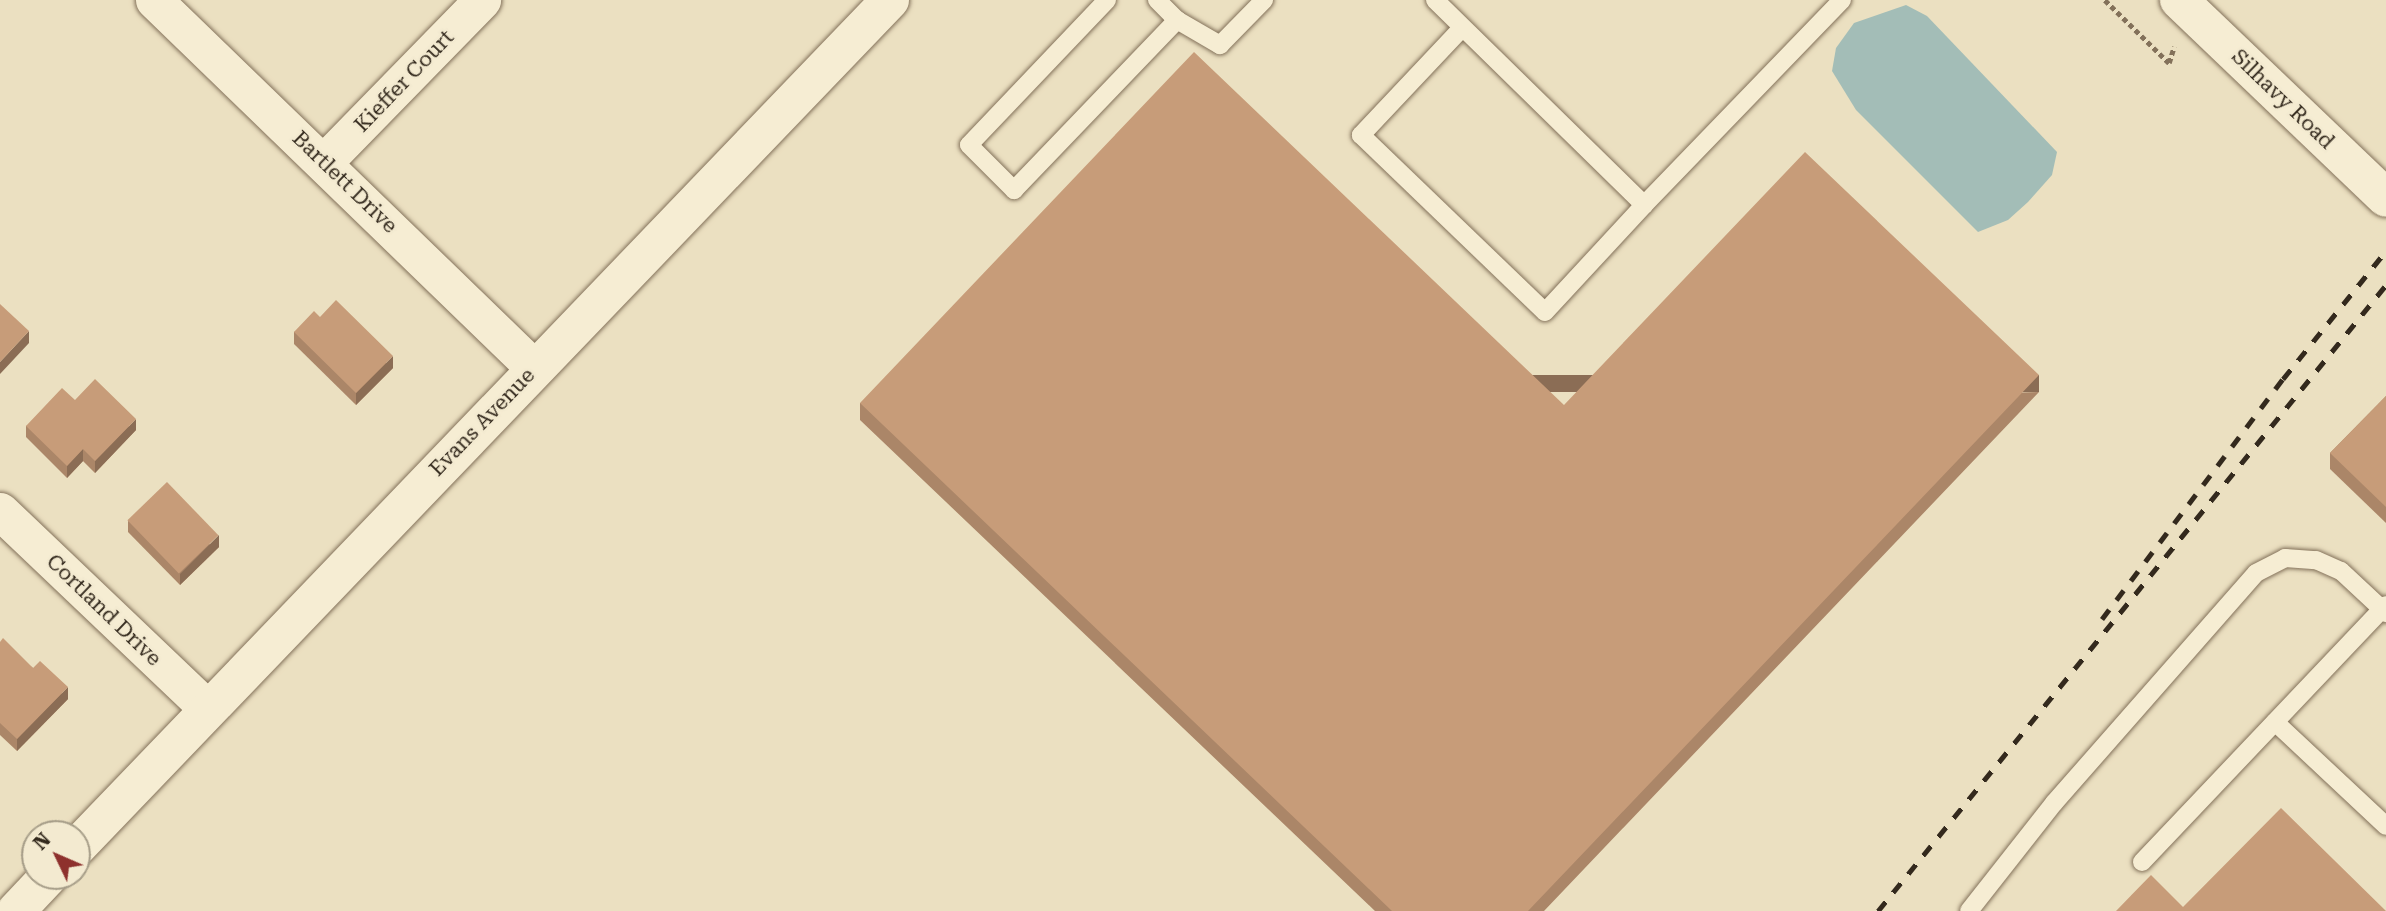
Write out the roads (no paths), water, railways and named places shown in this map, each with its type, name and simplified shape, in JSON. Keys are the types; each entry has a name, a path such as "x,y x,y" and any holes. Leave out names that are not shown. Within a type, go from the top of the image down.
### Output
{"street":[{"name":"Bartlett Drive","path":"154,0 325,162 534,368"},
{"name":"Kieffer Court","path":"325,162 482,0"},
{"name":"Evans Avenue","path":"91,831 890,0"},
{"name":"Silhavy Road","path":"2186,2 2386,198"},
{"name":"Cortland Drive","path":"0,511 208,709"},
{"path":"16,911 36,890"}],"lane":[{"path":"1107,0 969,145 1014,190 1178,20"},
{"path":"1157,0 1178,20 1220,45 1264,0"},
{"path":"1435,0 1461,29 1644,205"},
{"path":"1461,29 1361,135 1545,312 1842,0"},
{"path":"1969,911 2054,803 2256,573 2285,558 2316,560 2341,571 2385,609 2142,862"},
{"path":"2275,722 2386,826"}],"water":[{"path":"1906,5 1927,16 2057,152 2052,175 2028,202 2008,220 1978,232 1856,110 1832,71 1836,48 1854,23"}],"railway":[{"path":"2102,619 2283,379 2386,251"},
{"path":"1878,911 2386,285"}]}
